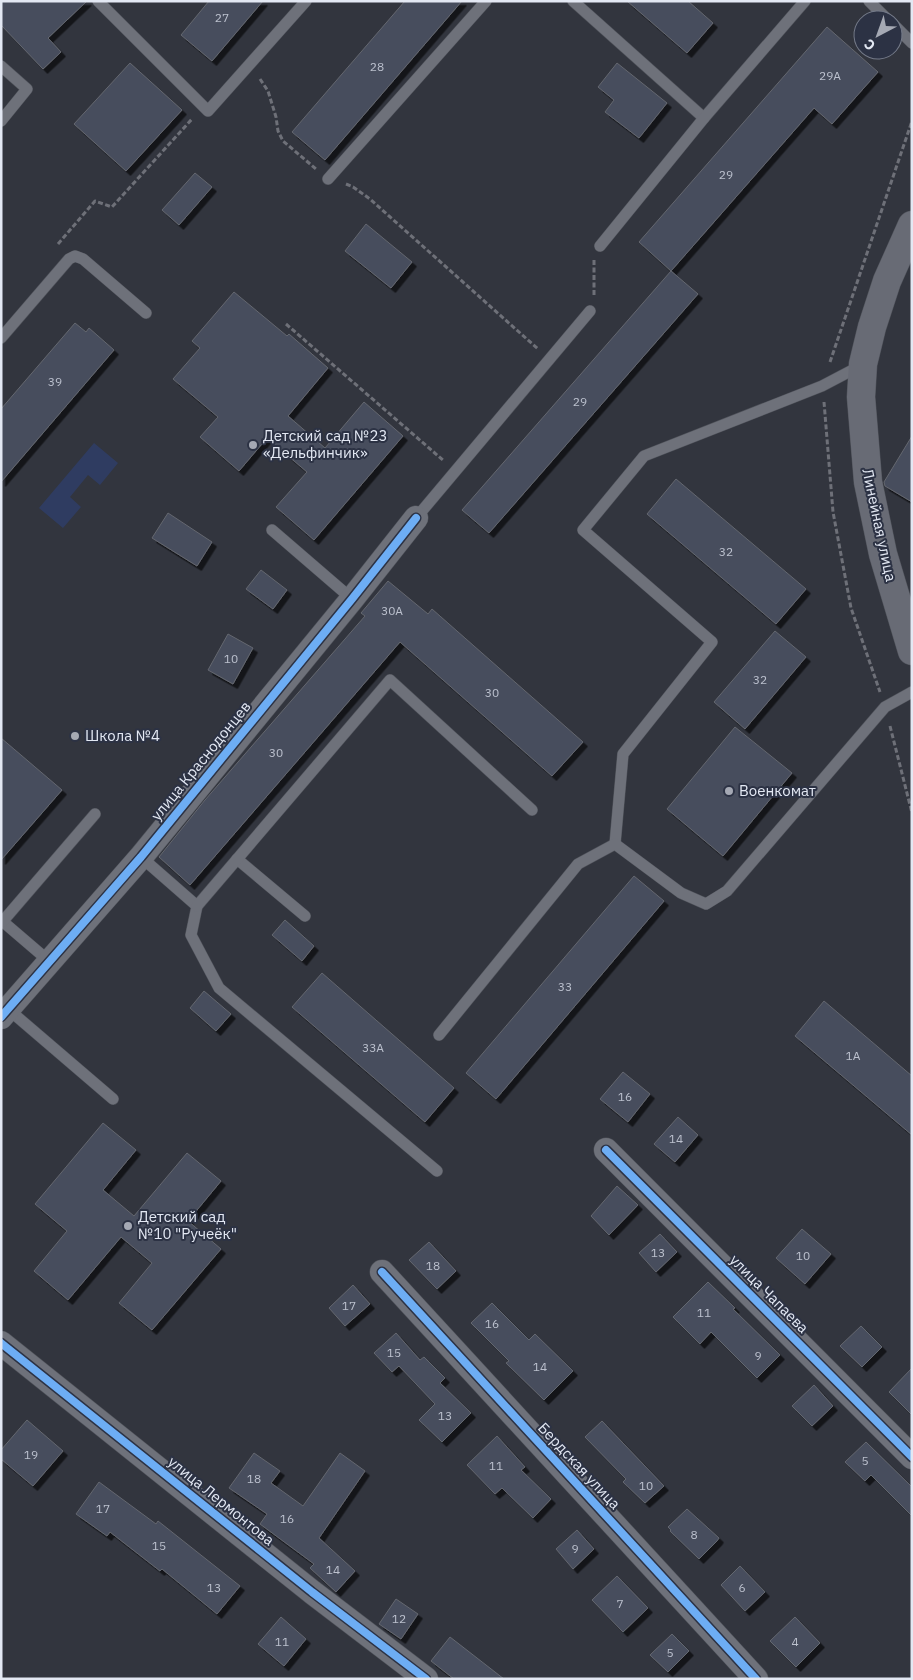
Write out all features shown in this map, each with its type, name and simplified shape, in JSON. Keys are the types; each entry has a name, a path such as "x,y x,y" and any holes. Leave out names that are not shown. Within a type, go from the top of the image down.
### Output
{"main road":[{"name":"Линейная улица","path":"912,225 887,281 872,327 863,364 861,397 868,482 883,554 898,590 912,651"}],"street":[{"name":"улица Краснодонцев","path":"4,1013 141,857 416,518"},
{"name":"улица Чапаева","path":"606,1150 912,1457"},
{"name":"Бердская улица","path":"382,1272 756,1679"},
{"name":"улица Лермонтова","path":"1,1343 312,1592 426,1679"}],"lane":[{"path":"98,1 208,111 306,1"},
{"path":"328,178 486,1"},
{"path":"573,1 704,118"},
{"path":"600,246 704,118 805,1"},
{"path":"903,34 912,43"},
{"path":"1,66 27,89 1,121"},
{"path":"1,338 69,259 75,256 83,260 146,313"},
{"path":"416,518 590,311"},
{"path":"615,844 623,754 712,642 583,530 644,456 822,386 863,364"},
{"path":"272,530 352,599"},
{"path":"437,1171 219,988 191,935 197,906 390,680 532,810"},
{"path":"615,844 681,893 706,904 727,891 885,707 912,692"},
{"path":"50,962 2,921 95,814"},
{"path":"438,1035 578,864 615,844"},
{"path":"141,857 197,906"},
{"path":"237,859 305,916"},
{"path":"4,1013 113,1099"}],"path":[{"path":"250,64 268,91 278,131 283,142 328,178 352,186 370,199 550,359"},
{"path":"57,244 95,201 112,207 204,106"},
{"path":"590,311 594,304 593,263 600,246"},
{"path":"286,324 456,471"},
{"path":"885,707 912,813"}],"shaded area":[{"path":"94,443 118,463 100,485 88,475 70,497 81,507 63,528 39,508"}],"building":[{"path":"1,1 87,1 48,38 61,52 43,69 1,25"},
{"path":"209,1 263,1 212,61 181,35"},
{"path":"405,1 462,1 325,160 292,132"},
{"path":"627,1 688,1 713,23 687,53"},
{"path":"827,27 853,50 853,60 864,60 878,72 832,124 814,108 671,271 639,242"},
{"path":"130,63 182,110 126,171 74,124"},
{"path":"617,63 667,103 639,138 605,112 614,100 598,87"},
{"path":"195,173 212,187 179,225 162,210"},
{"path":"366,224 412,262 391,288 345,251"},
{"path":"671,271 698,294 489,533 462,510"},
{"path":"234,292 287,336 289,334 328,368 288,416 325,448 364,402 403,436 314,540 276,507 307,472 267,438 239,471 200,437 218,417 173,379 200,348 192,341"},
{"path":"75,323 86,332 89,328 114,350 1,482 1,409"},
{"path":"912,436 912,502 885,486 884,482"},
{"path":"676,479 806,589 776,624 647,514"},
{"path":"168,513 212,542 197,566 152,538"},
{"path":"261,570 287,590 273,609 246,589"},
{"path":"388,581 428,614 432,609 583,742 552,776 400,642 190,885 159,857 205,800 365,616 361,613"},
{"path":"775,631 806,657 745,729 714,702"},
{"path":"228,634 253,648 233,684 208,670"},
{"name":"Военкомат","path":"735,727 792,773 723,856 667,809"},
{"path":"1,738 62,790 1,860"},
{"path":"634,876 664,901 496,1099 466,1073"},
{"path":"285,920 314,946 302,961 272,935"},
{"path":"322,973 454,1088 425,1122 292,1007"},
{"path":"204,991 231,1014 216,1031 190,1008"},
{"path":"824,1001 912,1076 912,1135 795,1036"},
{"path":"623,1072 650,1094 628,1122 600,1099"},
{"path":"678,1117 698,1135 675,1162 654,1144"},
{"name":"Детский сад №10 \"Ручеёк\"","path":"103,1123 136,1150 103,1190 134,1216 187,1153 221,1181 188,1221 221,1249 152,1330 119,1303 152,1263 121,1237 68,1300 34,1271 67,1231 35,1204"},
{"path":"617,1186 638,1205 609,1235 591,1216"},
{"path":"802,1229 831,1254 805,1284 776,1258"},
{"path":"660,1234 677,1252 656,1272 639,1253"},
{"path":"429,1242 456,1271 437,1289 409,1260"},
{"path":"708,1282 780,1355 757,1378 711,1332 700,1344 673,1317"},
{"path":"353,1285 370,1304 345,1326 329,1308"},
{"path":"492,1303 529,1340 535,1334 573,1371 544,1400 506,1363 509,1361 471,1323"},
{"path":"861,1326 882,1347 862,1367 840,1346"},
{"path":"396,1333 420,1360 424,1357 445,1378 440,1383 471,1413 442,1442 419,1420 435,1404 399,1366 392,1372 374,1353"},
{"path":"912,1368 912,1415 889,1392"},
{"path":"814,1385 833,1406 812,1426 792,1406"},
{"path":"27,1420 63,1451 33,1486 1,1459 1,1450"},
{"path":"602,1421 664,1486 645,1503 623,1482 626,1479 585,1437"},
{"path":"497,1436 525,1467 521,1470 551,1499 533,1518 502,1488 495,1494 467,1465"},
{"path":"866,1442 912,1487 912,1516 871,1475 865,1481 845,1462"},
{"path":"254,1453 280,1471 271,1483 303,1506 340,1453 365,1471 319,1538 355,1571 336,1592 310,1568 314,1564 260,1524 267,1514 229,1488"},
{"path":"99,1482 156,1524 158,1521 240,1586 217,1614 162,1569 160,1571 110,1532 107,1536 76,1514"},
{"path":"687,1509 719,1538 699,1559 668,1527"},
{"path":"577,1530 594,1549 573,1569 556,1549"},
{"path":"740,1566 765,1592 745,1611 721,1585"},
{"path":"617,1576 648,1608 623,1632 592,1600"},
{"path":"396,1599 418,1614 401,1639 379,1624"},
{"path":"281,1617 306,1639 284,1666 258,1644"},
{"path":"795,1617 820,1643 796,1667 770,1641"},
{"path":"672,1634 689,1651 668,1672 650,1655"},
{"path":"450,1637 504,1679 454,1679 431,1661"}],"cycle path":[{"path":"1,1017 141,857 416,518"},
{"path":"606,1150 912,1457"},
{"path":"382,1272 756,1679"},
{"path":"1,1343 312,1592 426,1679"}],"place":[{"name":"Детский сад №23 «Дельфинчик»","path":"253,445"},
{"name":"Школа №4","path":"75,736"},
{"name":"Военкомат","path":"729,791"},
{"name":"Детский сад №10 \"Ручеёк\"","path":"128,1226"}]}
